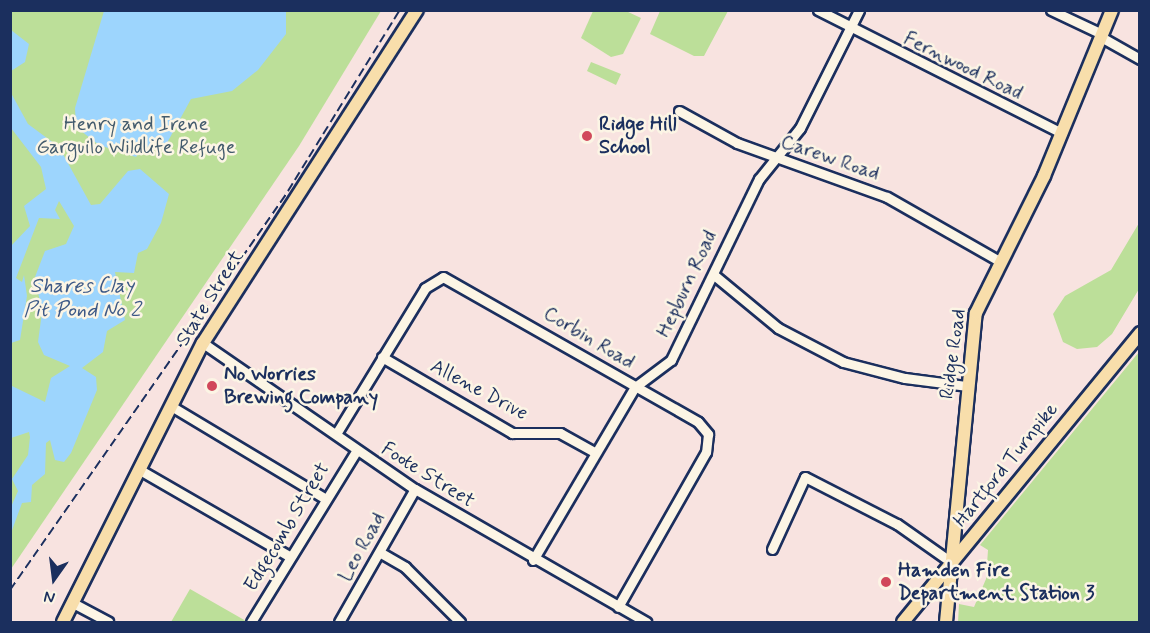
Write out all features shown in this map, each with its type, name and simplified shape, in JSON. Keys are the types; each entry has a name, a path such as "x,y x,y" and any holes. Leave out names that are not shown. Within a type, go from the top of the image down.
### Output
{"main road":[{"name":"State Street","path":"63,622 203,343 417,10"},
{"name":"Ridge Road","path":"946,622 967,386 976,313 1062,134 1112,10"},
{"name":"Hartford Turnpike","path":"903,622 1140,333"}],"street":[{"name":"Fernwood Road","path":"818,10 848,29 1062,134"},
{"name":"Hepburn Road","path":"533,560 594,452 635,387 671,360 759,179 800,128 858,10"},
{"path":"1051,10 1102,36 1140,59"},
{"name":"Carew Road","path":"679,111 737,143 887,197 999,261"},
{"path":"714,275 778,328 835,358 883,374 967,386"},
{"name":"Corbin Road","path":"336,434 425,288 450,277 698,422 709,440 618,607"},
{"name":"Foote Street","path":"203,343 336,434 356,451 415,489 533,560 646,622"},
{"name":"Allene Drive","path":"382,357 512,434 560,433 594,452"},
{"path":"171,406 324,498"},
{"name":"Edgecomb Street","path":"253,622 289,556 356,451"},
{"path":"140,470 289,556"},
{"path":"772,549 806,477 897,524 951,562"},
{"name":"Leo Road","path":"339,622 381,553 415,489"},
{"path":"381,553 405,567 460,622"},
{"path":"73,603 108,622"}],"green space":[{"path":"660,10 728,11 704,56 694,56 650,34"},
{"name":"Henry and Irene Garguilo Wildlife Refuge","path":"11,11 381,11 299,146 11,569"},
{"path":"593,11 626,11 641,18 623,54 611,57 581,38"},
{"path":"591,62 621,74 616,85 587,71"},
{"path":"1139,223 1139,289 1112,334 1097,347 1077,349 1063,342 1053,314 1065,296 1111,270"},
{"path":"1139,352 1139,622 958,622 959,604 974,607 986,579 988,550 980,545"},
{"path":"190,589 246,621 171,622"}],"water":[{"path":"286,10 286,34 258,70 232,91 191,99 167,143 142,148 136,157 99,145 76,127 75,108 104,11"},
{"path":"11,30 29,44 25,62 11,71"},
{"name":"Shares Clay Pit Pond No 2","path":"11,93 28,124 59,147 91,205 100,204 128,171 140,169 169,194 161,223 147,249 138,253 134,273 115,272 125,320 107,331 103,352 82,368 96,377 97,390 71,453 64,462 55,460 50,440 46,443 45,474 32,485 31,502 22,503 11,533 11,507 18,491 12,479 28,455 30,437 29,432 11,438 11,366 12,386 45,402 51,378 70,366 44,355 38,342 42,312 35,277 45,251 66,244 74,226 59,201 55,210 60,219 39,218 16,278 22,282 24,275 27,296 20,340 11,343 11,246 30,226 24,206 46,189 41,167 11,128"}],"railway":[{"path":"10,590 288,191 400,10"}],"place":[{"name":"Ridge Hill School","path":"587,136"},
{"name":"No Worries Brewing Company","path":"212,386"},
{"name":"Hamden Fire Department Station 3","path":"886,582"}]}
